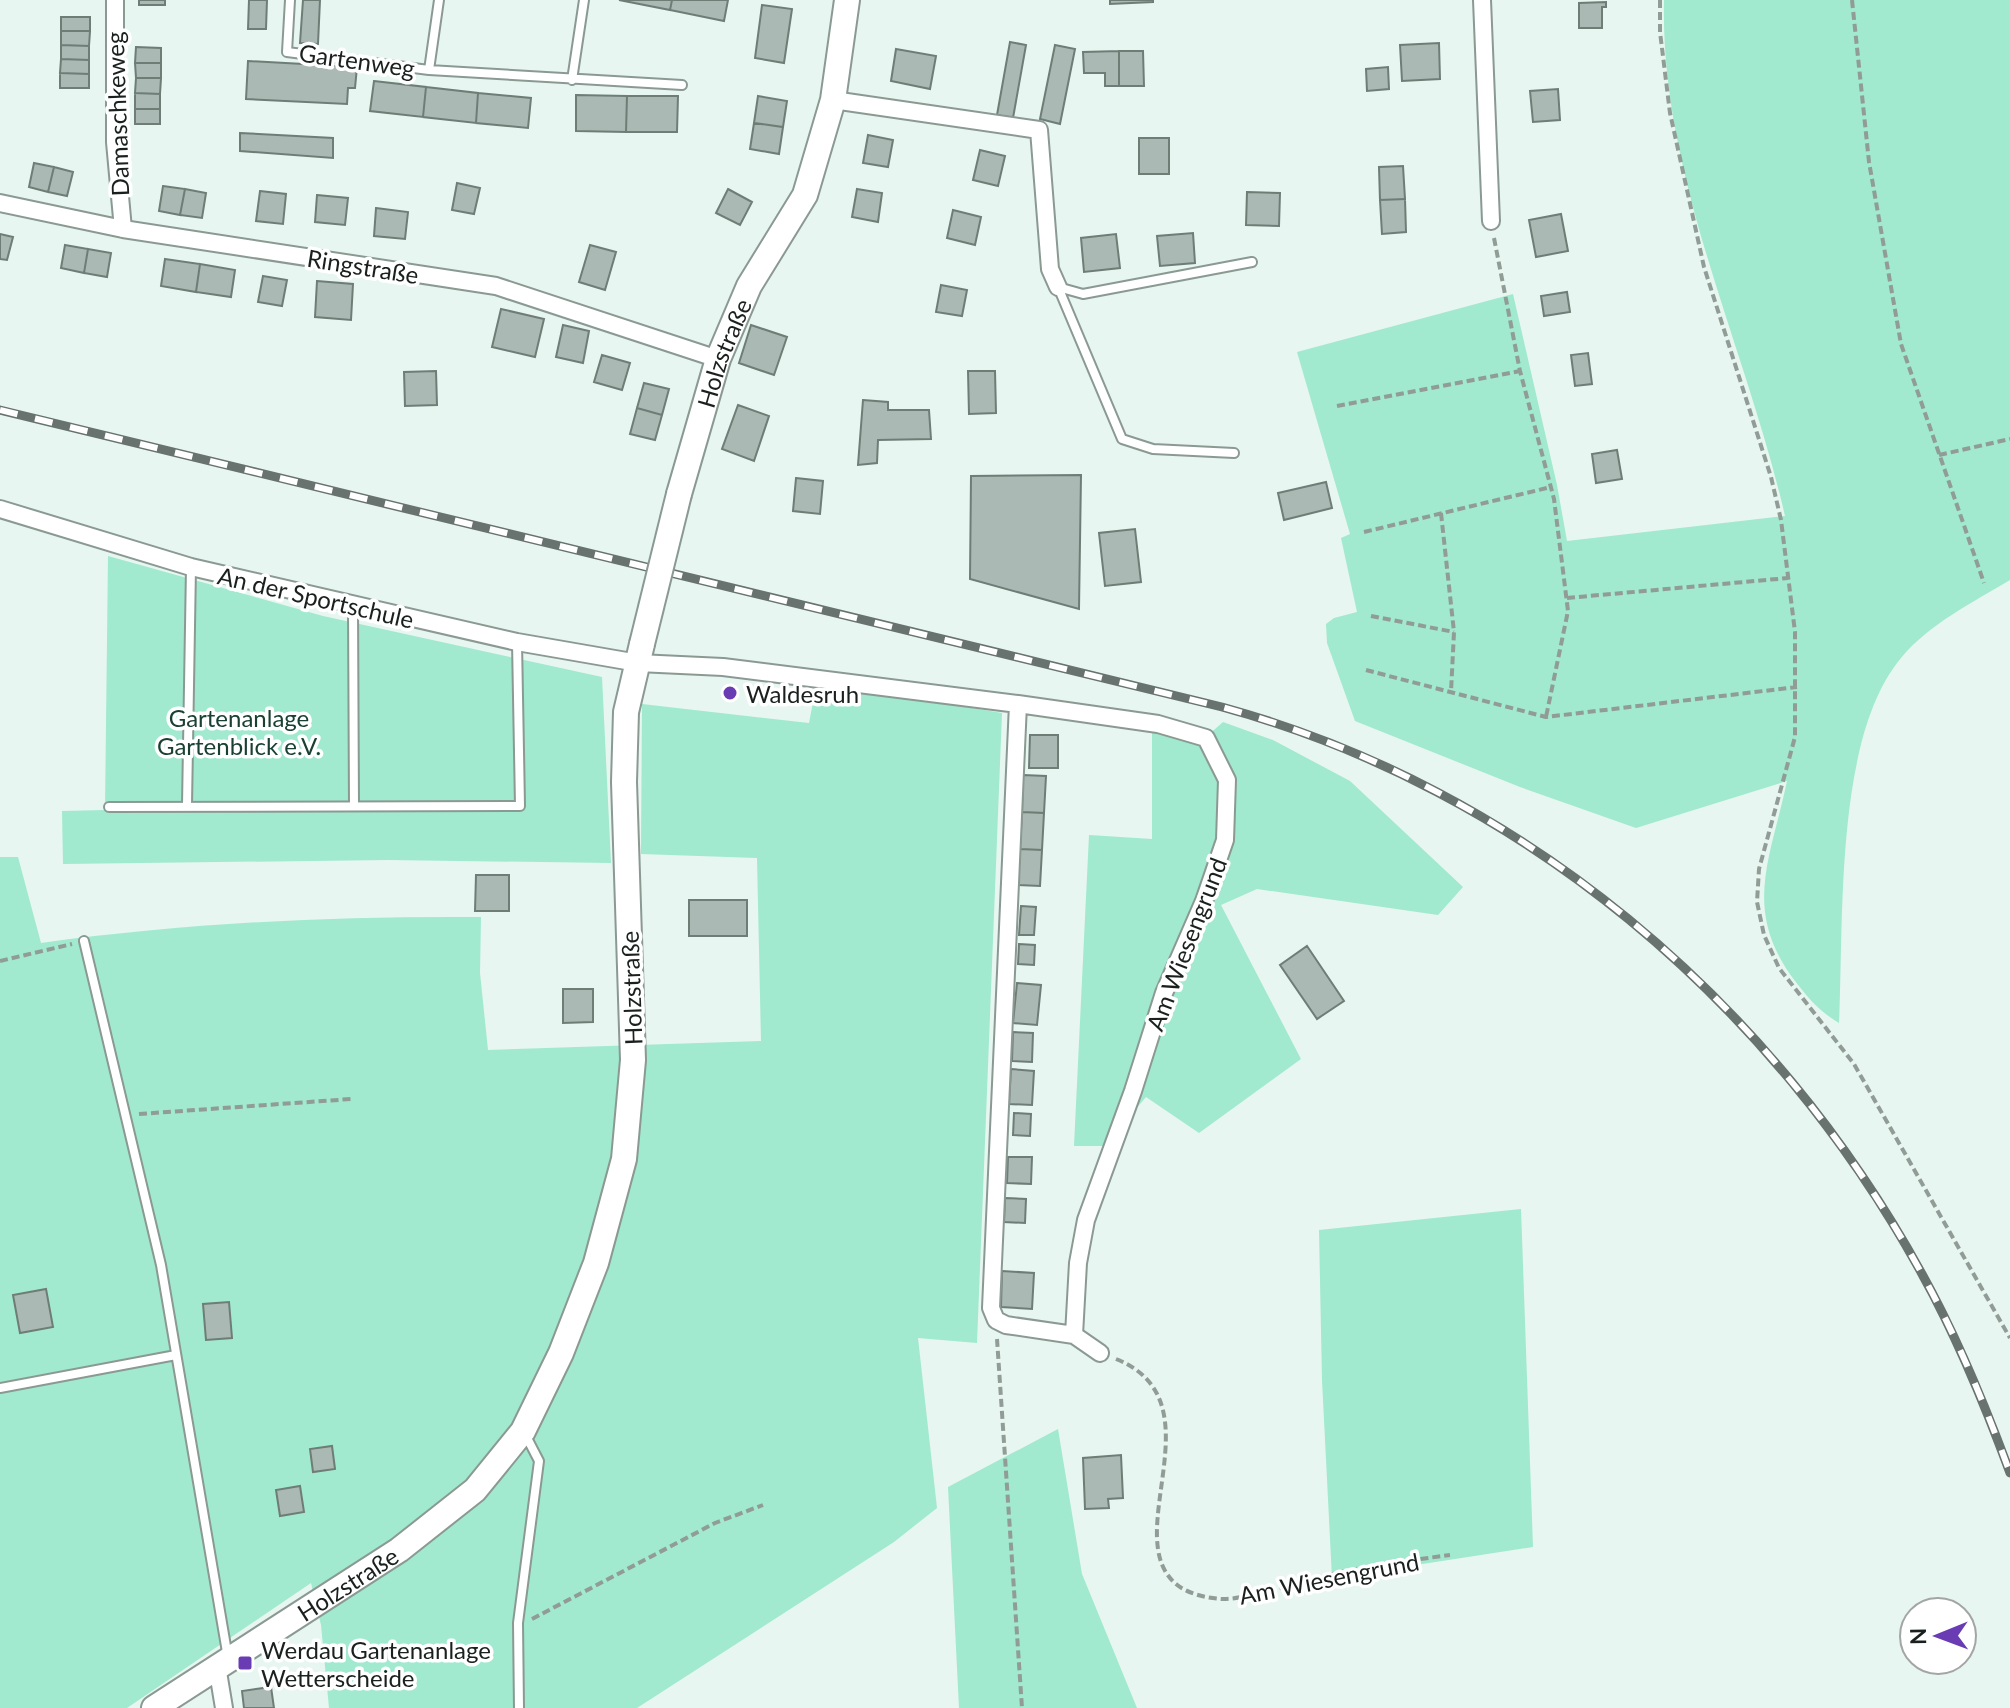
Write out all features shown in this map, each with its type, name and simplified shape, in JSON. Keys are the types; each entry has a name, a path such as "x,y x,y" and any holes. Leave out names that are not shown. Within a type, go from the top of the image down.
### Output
{"street":[{"name":"Damaschkeweg","path":"115,0 115,142 123,229"},
{"name":"Holzstraße","path":"154,1708 399,1550 475,1490 523,1431 561,1353 596,1263 624,1159 633,1060 626,712 679,494 718,359 749,286 805,195 833,100 847,0"},
{"path":"1482,0 1491,221"},
{"path":"833,100 1039,130 1050,269 1058,287"},
{"name":"Ringstraße","path":"0,203 123,229 496,286 718,359"},
{"name":"An der Sportschule","path":"0,509 191,567 353,607 517,642 640,653"},
{"name":"Am Wiesengrund","path":"640,653 723,667 1158,724 1206,738 1227,780 1225,840 1204,901 1164,993 1133,1091 1086,1220 1078,1263 1074,1335"},
{"path":"1018,704 991,1308 996,1320 1006,1325 1074,1335 1100,1353"},
{"path":"222,1662 224,1708"}],"lane":[{"name":"Gartenweg","path":"290,0 287,52 429,70 682,85"},
{"name":"Gartenweg","path":"429,70 439,0"},
{"path":"572,80 584,0"},
{"path":"1058,287 1083,294 1252,262"},
{"path":"1058,287 1122,439 1153,449 1234,453"},
{"path":"187,805 191,567"},
{"path":"353,607 354,806"},
{"path":"109,807 520,806 517,642"},
{"path":"84,941 161,1265 222,1662"},
{"path":"0,1388 176,1355"},
{"path":"519,1708 518,1623 539,1461 523,1431"}],"path":[{"path":"1660,0 1660,32 1670,113 1704,267 1771,477 1788,578 1797,687 1795,737 1759,869 1757,902 1764,935 1779,968 1854,1064 2010,1338"},
{"path":"1852,0 1869,162 1901,344 1984,583"},
{"path":"1491,221 1520,371 1551,487 1567,598 1568,611 1546,717"},
{"path":"1337,406 1520,371"},
{"path":"1939,455 2010,439"},
{"path":"1364,532 1551,487"},
{"path":"1441,513 1454,632 1451,692"},
{"path":"1567,598 1788,578"},
{"path":"1371,616 1454,632"},
{"path":"1366,670 1546,717 1797,687"},
{"path":"0,961 84,941"},
{"path":"125,1115 351,1099"},
{"path":"996,1320 1022,1708"},
{"name":"Am Wiesengrund","path":"1100,1353 1143,1376 1158,1393 1166,1416 1159,1540 1164,1563 1174,1583 1197,1596 1225,1600 1346,1571 1450,1555"},
{"path":"518,1623 534,1619 715,1523 763,1505"}],"green space":[{"path":"1664,0 2010,0 2010,580 1924,635 1901,658 1879,693 1864,735 1853,782 1843,884 1839,1023 1815,1004 1795,981 1778,955 1769,931 1765,883 1787,781 1636,828 1520,787 1355,721 1327,643 1326,624 1334,618 1357,612 1341,538 1350,534 1297,352 1513,294 1567,541 1785,516 1690,196 1666,66"},
{"name":"Gartenanlage Gartenblick e.V.","path":"108,556 323,616 602,677 611,863 388,860 63,864 62,811 105,810"},
{"path":"817,682 1002,713 977,1343 918,1338 937,1508 894,1542 637,1708 329,1708 321,1625 311,1583 127,1708 0,1708 0,857 18,857 41,943 151,930 260,922 481,917 480,973 488,1050 761,1041 757,858 641,854 642,704 809,723"},
{"path":"1223,722 1273,740 1350,781 1463,887 1438,915 1257,889 1221,905 1301,1059 1199,1133 1146,1097 1104,1146 1074,1146 1089,835 1152,839 1152,732 1197,745"},
{"path":"1521,1209 1533,1547 1332,1578 1322,1380 1319,1230"},
{"path":"1058,1429 1082,1574 1137,1708 959,1708 948,1487"}],"building":[{"path":"139,0 165,0 165,5 139,5"},
{"path":"249,0 267,0 266,29 248,29"},
{"path":"303,0 320,0 318,44 300,43"},
{"path":"619,0 672,0 670,10"},
{"path":"672,0 728,0 724,21 670,10"},
{"path":"1110,0 1153,0 1153,2 1110,4"},
{"path":"1606,2 1606,7 1602,7 1602,28 1579,28 1579,3"},
{"path":"762,5 792,9 784,63 755,58"},
{"path":"61,17 90,17 90,31 61,31"},
{"path":"61,31 90,31 89,46 61,45"},
{"path":"1010,42 1026,45 1013,118 997,115"},
{"path":"1439,43 1440,79 1402,81 1400,45"},
{"path":"61,45 89,46 89,60 61,59"},
{"path":"1055,45 1075,49 1060,124 1040,119"},
{"path":"136,47 161,48 161,63 135,63"},
{"path":"896,49 936,56 930,89 891,81"},
{"path":"1119,51 1143,51 1144,86 1119,86"},
{"path":"1119,51 1119,86 1105,86 1105,73 1084,73 1083,52"},
{"path":"61,59 89,60 89,74 60,73"},
{"path":"248,61 357,67 355,88 348,88 347,104 246,99"},
{"path":"135,63 161,63 161,78 136,78"},
{"path":"1388,67 1389,89 1367,91 1366,69"},
{"path":"60,73 89,74 89,88 60,88"},
{"path":"136,78 161,78 160,94 135,93"},
{"path":"374,81 426,87 423,117 370,111"},
{"path":"426,87 478,93 476,123 423,117"},
{"path":"1558,89 1560,120 1533,122 1530,91"},
{"path":"135,93 160,94 160,109 135,109"},
{"path":"478,93 531,98 528,128 476,123"},
{"path":"576,95 627,96 626,132 576,131"},
{"path":"627,96 678,96 677,132 626,132"},
{"path":"758,96 787,101 783,127 754,123"},
{"path":"135,109 160,109 160,124 135,124"},
{"path":"754,123 783,127 779,154 750,149"},
{"path":"240,133 333,138 333,158 240,151"},
{"path":"868,135 893,140 888,167 863,163"},
{"path":"1139,138 1169,138 1169,174 1139,174"},
{"path":"980,150 1005,156 998,186 973,180"},
{"path":"34,163 54,167 48,192 29,187"},
{"path":"1403,166 1405,199 1380,200 1379,167"},
{"path":"54,167 73,172 67,196 48,192"},
{"path":"457,183 480,188 474,214 452,210"},
{"path":"163,186 185,189 180,215 159,211"},
{"path":"185,189 206,193 202,218 180,215"},
{"path":"728,189 752,202 740,225 716,213"},
{"path":"857,189 882,193 878,222 852,217"},
{"path":"260,191 286,194 283,224 256,221"},
{"path":"1247,192 1280,193 1279,226 1246,225"},
{"path":"317,195 348,198 345,225 315,222"},
{"path":"1405,199 1406,232 1382,234 1380,200"},
{"path":"376,208 408,212 405,239 374,236"},
{"path":"953,210 981,217 975,245 947,238"},
{"path":"1561,214 1568,251 1536,257 1529,220"},
{"path":"1193,233 1195,263 1160,266 1157,236"},
{"path":"0,234 13,237 7,260 0,259"},
{"path":"1116,234 1120,268 1084,272 1081,238"},
{"path":"65,245 88,249 84,273 61,268"},
{"path":"590,245 616,252 605,290 579,282"},
{"path":"88,249 111,253 107,277 84,273"},
{"path":"165,259 200,264 196,292 161,286"},
{"path":"200,264 235,270 231,297 196,292"},
{"path":"263,276 287,280 282,306 258,302"},
{"path":"317,281 353,284 351,320 315,317"},
{"path":"941,285 967,290 962,316 936,312"},
{"path":"1567,292 1570,312 1544,316 1541,296"},
{"path":"501,309 544,319 535,357 492,347"},
{"path":"563,325 589,331 583,363 556,357"},
{"path":"751,325 787,337 774,375 739,363"},
{"path":"1588,353 1592,384 1575,386 1571,355"},
{"path":"602,355 630,363 622,390 594,382"},
{"path":"436,371 437,405 405,406 404,372"},
{"path":"968,371 995,371 996,413 969,414"},
{"path":"644,383 669,389 662,415 637,408"},
{"path":"863,400 888,402 888,410 929,410 931,439 878,440 877,463 858,465"},
{"path":"738,405 769,416 754,461 722,449"},
{"path":"637,408 662,415 655,440 630,434"},
{"path":"1617,450 1622,479 1596,483 1592,454"},
{"path":"1081,475 1079,609 970,579 971,476"},
{"path":"796,478 823,481 820,514 793,511"},
{"path":"1326,482 1332,508 1284,520 1278,493"},
{"path":"1135,529 1141,582 1105,586 1099,533"},
{"path":"1030,735 1058,735 1058,768 1029,768"},
{"path":"1023,775 1046,776 1044,813 1022,812"},
{"path":"1022,812 1044,813 1042,850 1020,849"},
{"path":"1020,849 1042,850 1040,886 1018,885"},
{"path":"476,875 509,875 509,911 475,911"},
{"path":"689,900 747,900 747,936 689,936"},
{"path":"1021,906 1036,907 1034,935 1019,935"},
{"path":"1019,944 1035,945 1034,965 1018,964"},
{"path":"1307,946 1344,1001 1317,1019 1280,965"},
{"path":"1017,983 1041,985 1037,1025 1013,1023"},
{"path":"563,989 593,989 593,1022 563,1023"},
{"path":"1013,1032 1033,1033 1032,1062 1012,1061"},
{"path":"1011,1069 1034,1071 1032,1105 1009,1104"},
{"path":"1014,1113 1031,1114 1030,1136 1013,1135"},
{"path":"1008,1157 1032,1157 1031,1184 1007,1183"},
{"path":"1005,1198 1026,1199 1025,1223 1004,1222"},
{"path":"1002,1271 1034,1273 1032,1309 1001,1307"},
{"path":"46,1289 53,1327 20,1333 13,1295"},
{"path":"229,1302 232,1338 206,1340 203,1304"},
{"path":"332,1446 335,1469 313,1472 310,1449"},
{"path":"1121,1455 1123,1498 1108,1499 1109,1508 1085,1509 1083,1458"},
{"path":"300,1486 304,1512 280,1516 276,1490"},
{"path":"271,1687 274,1708 244,1708 242,1691"}],"railway":[{"path":"0,410 1222,707 1332,744 1437,792 1536,851 1629,919 1714,997 1792,1082 1861,1175 1922,1274 1970,1372 2010,1473"}],"place":[{"name":"Waldesruh","path":"730,693"},
{"name":"Werdau Gartenanlage Wetterscheide","path":"245,1663"}]}
